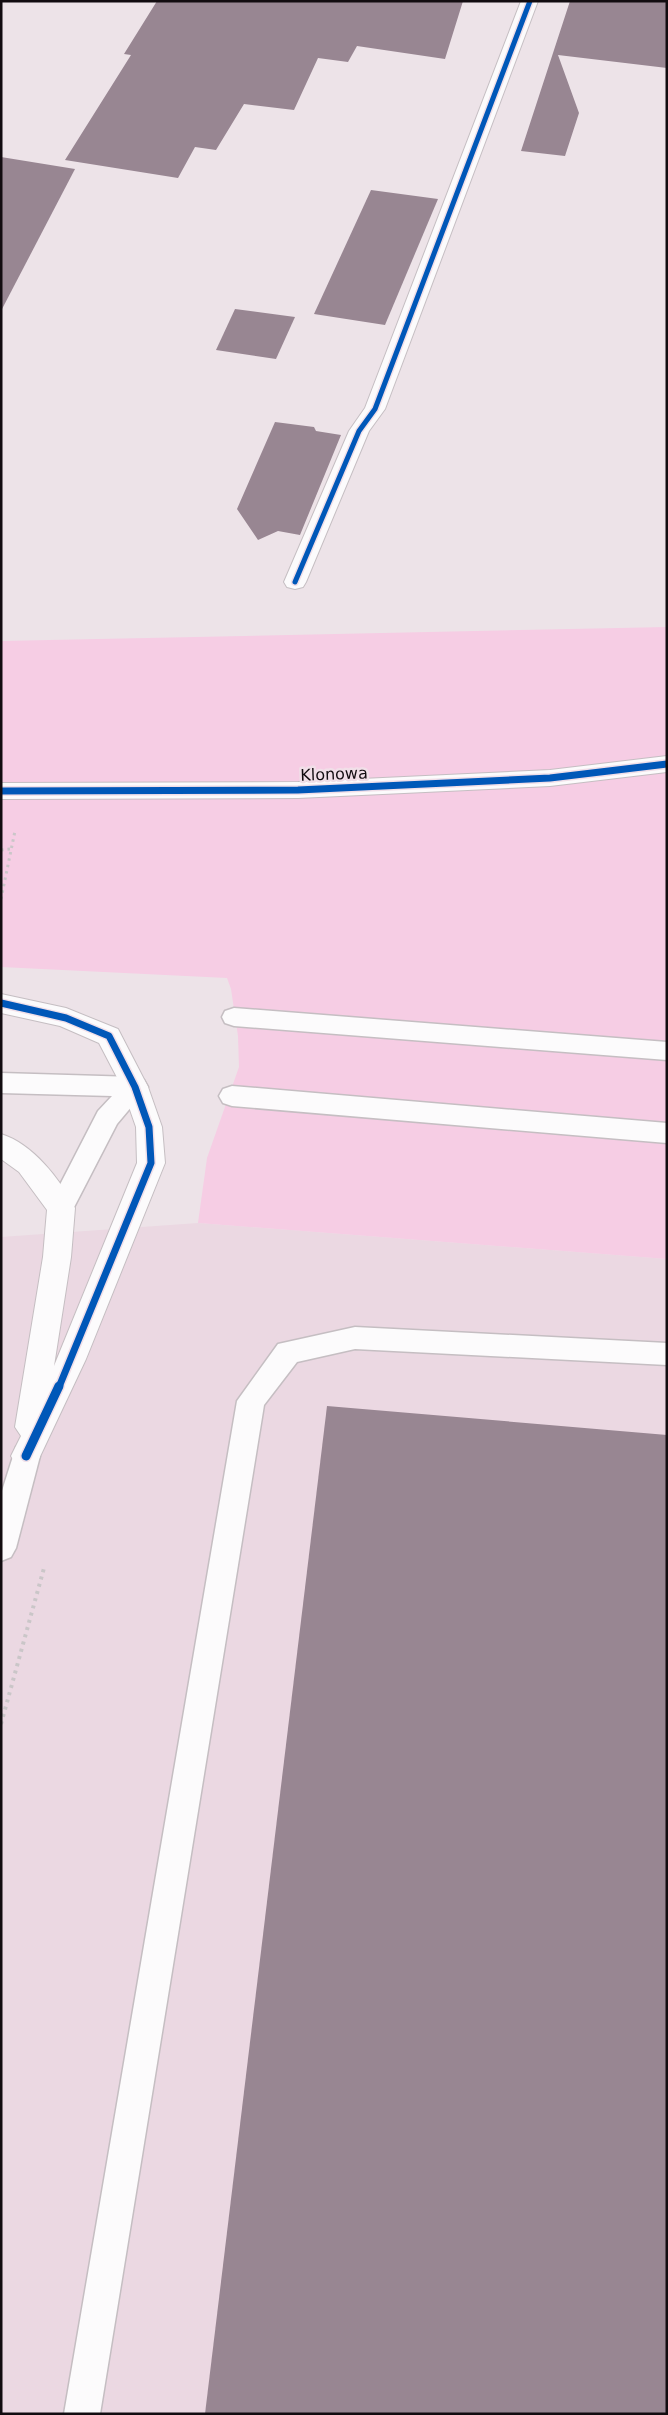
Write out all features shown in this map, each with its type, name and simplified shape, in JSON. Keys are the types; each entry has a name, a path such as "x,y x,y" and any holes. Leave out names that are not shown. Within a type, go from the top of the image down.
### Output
{"street":[{"path":"295,582 359,431 375,409 530,1"},
{"name":"Klonowa","path":"1,791 298,790 550,778 667,764"},
{"path":"1,1003 66,1018 109,1036 135,1087 149,1127 151,1163 72,1359 26,1456"},
{"path":"1,1144 29,1165 61,1208 57,1257 26,1456"}],"lane":[{"path":"234,1016 667,1051"},
{"path":"1,1083 135,1087"},
{"path":"61,1208 107,1118 135,1087"},
{"path":"232,1096 667,1133"},
{"path":"82,2414 251,1401 288,1352 355,1338 667,1354"},
{"path":"1,1548 26,1456"}],"path":[{"path":"1,850 11,849"},
{"path":"1,899 9,856"}],"shaded area":[{"path":"667,627 667,1259 198,1223 207,1158 239,1067 238,1036 231,989 227,978 1,967 1,641"},
{"path":"198,1223 667,1259 667,2414 1,2414 1,1237"}],"building":[{"path":"157,1 463,1 445,59 357,46 348,62 318,58 294,110 244,104 216,150 195,147 178,178 65,160 131,55 124,54"},
{"path":"570,1 667,1 667,68 558,55 579,113 565,156 521,151"},
{"path":"1,157 75,169 1,311"},
{"path":"371,190 438,199 385,325 314,314"},
{"path":"235,309 295,317 276,359 216,350"},
{"path":"275,422 314,427 316,431 341,435 300,535 278,531 258,540 237,509"},
{"path":"327,1406 667,1435 667,2414 205,2414"}],"cycle path":[{"path":"295,582 359,431 375,409 530,1"},
{"path":"1,791 298,790 550,778 667,764"},
{"path":"1,1003 66,1018 109,1036 135,1087 149,1127 151,1163 72,1359 26,1456"}]}
